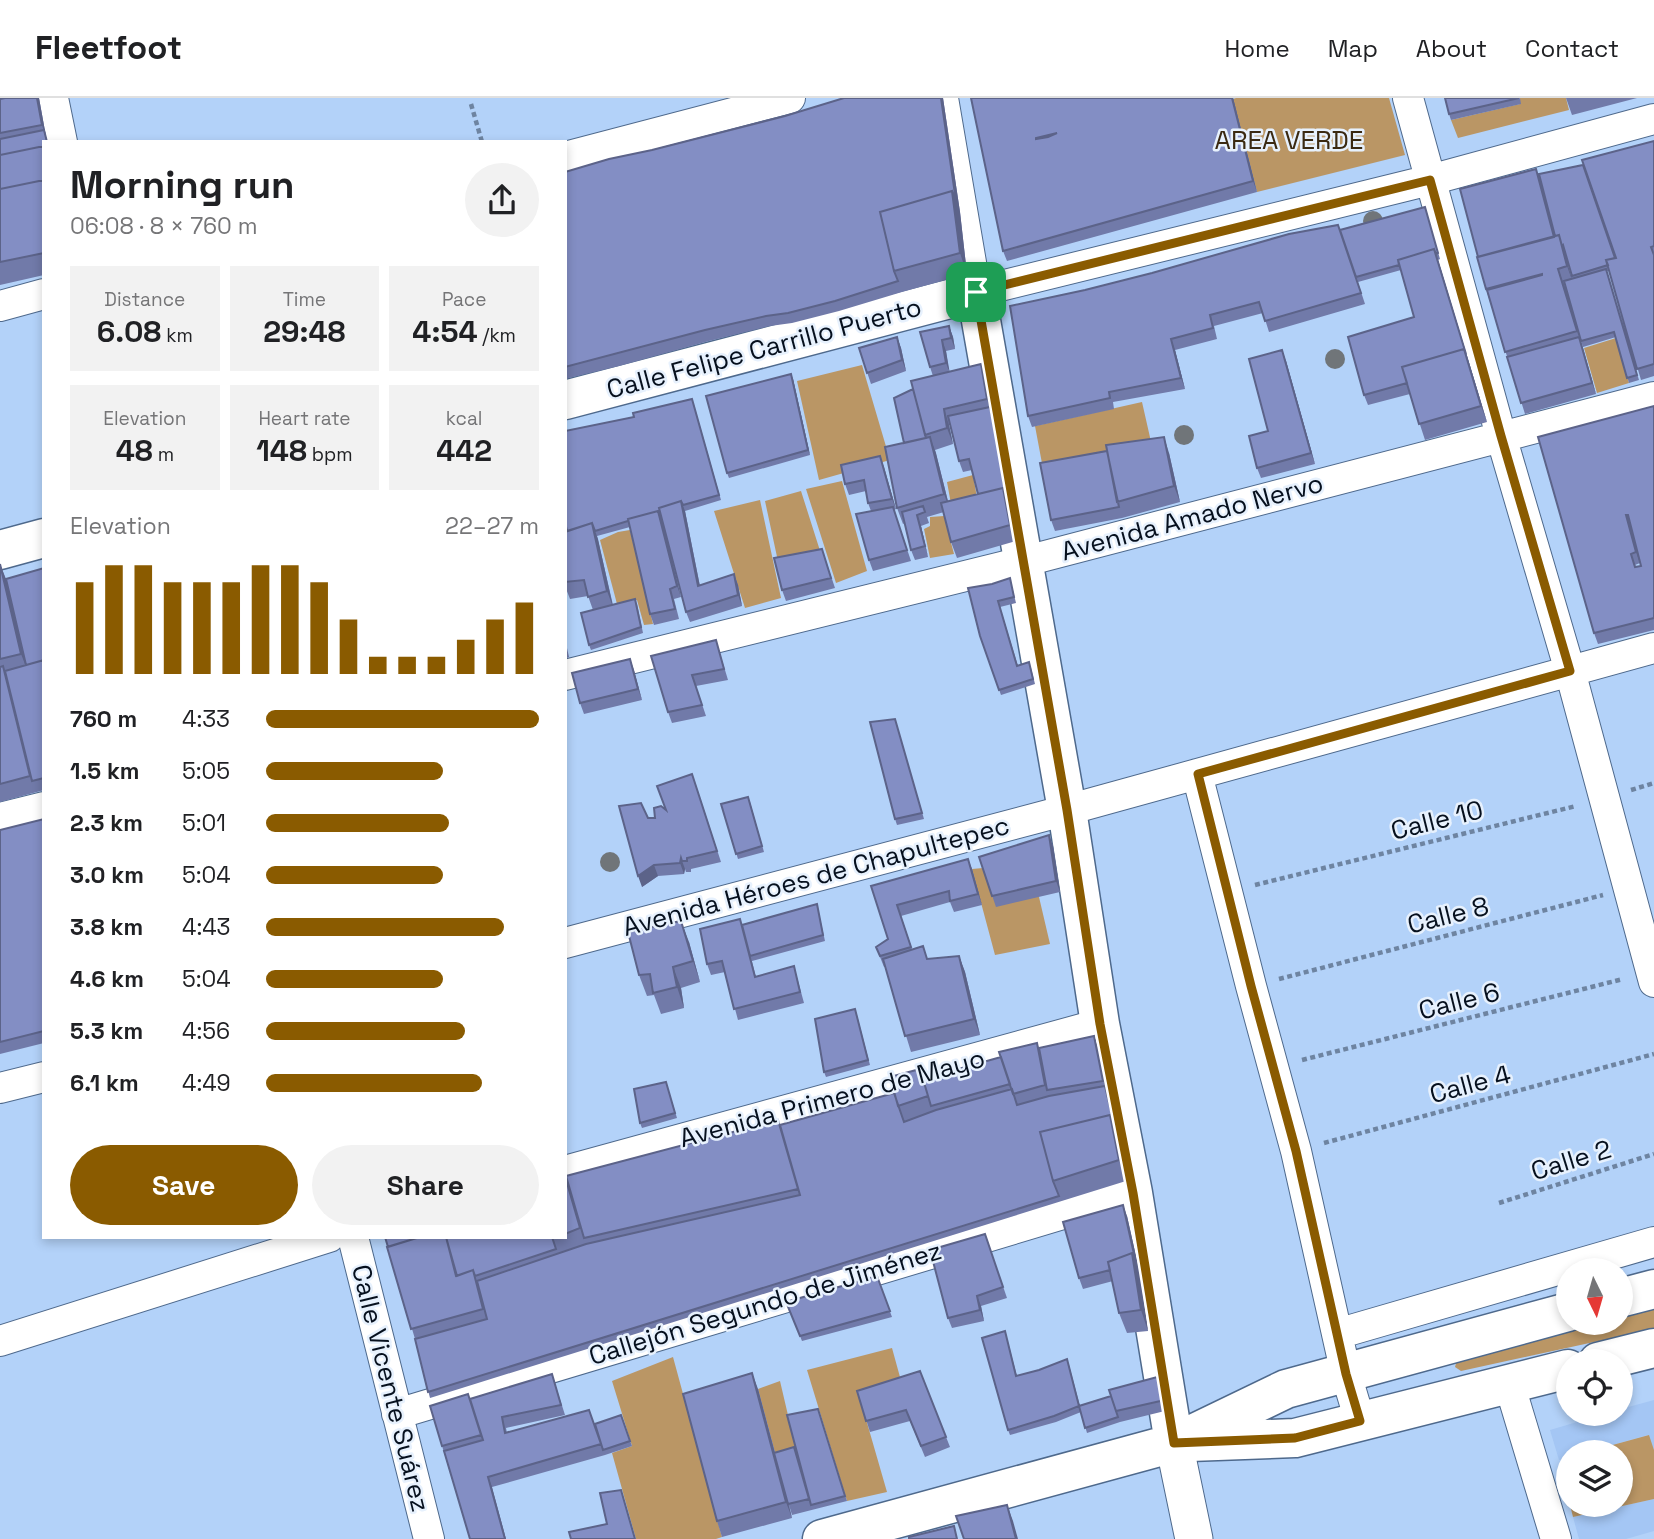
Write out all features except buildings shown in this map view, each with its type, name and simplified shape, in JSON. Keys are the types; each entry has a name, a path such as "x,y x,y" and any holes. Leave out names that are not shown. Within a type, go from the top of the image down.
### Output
{"main road":[{"name":"Calle Felipe Carrillo Puerto","path":"567,399 976,292"},
{"path":"976,292 1174,1443"},
{"path":"0,550 42,539"},
{"path":"1633,1295 1654,1289"},
{"path":"822,1539 1174,1443 1286,1389 1556,1315"},
{"path":"1633,1353 1654,1348"},
{"path":"1174,1443 1295,1438 1556,1372"}],"street":[{"path":"53,98 62,140"},
{"path":"567,156 790,98"},
{"path":"943,98 976,292"},
{"path":"1408,98 1501,436 1570,671 1653,977"},
{"name":"Calle Felipe Carrillo Puerto","path":"976,292 1430,180 1654,119"},
{"path":"0,306 42,295"},
{"name":"Avenida Amado Nervo","path":"567,675 1022,562 1654,397"},
{"name":"Avenida Héroes de Chapultepec","path":"567,942 1067,810 1654,648"},
{"path":"1198,774 1296,1151 1346,1374 1360,1421"},
{"path":"0,818 42,808"},
{"name":"Avenida Primero de Mayo","path":"567,1170 1100,1024"},
{"path":"0,1088 42,1078"},
{"name":"Callejón Segundo de Jiménez","path":"397,1414 1133,1193"},
{"path":"0,1341 323,1239"},
{"name":"Calle Vicente Suárez","path":"353,1239 429,1539"},
{"path":"1337,1334 1654,1242"},
{"path":"1509,1383 1556,1539"},
{"path":"1174,1443 1194,1539"}],"path":[{"path":"471,104 481,140"},
{"name":"Calle 10","path":"1228,892 1605,799 1654,783"},
{"name":"Calle 8","path":"1251,986 1629,889"},
{"name":"Calle 6","path":"1273,1068 1653,977"},
{"name":"Calle 4","path":"1296,1151 1654,1054"},
{"name":"Calle 2","path":"1499,1203 1654,1154"}],"shaded area":[{"path":"1654,1400 1654,1450 1648,1435 1630,1440 1556,1440 1556,1450 1550,1430 1564,1426 1633,1426 1633,1406"},
{"path":"1654,1499 1654,1531 1626,1539 1579,1539 1573,1517 1633,1517 1633,1504"}],"green space":[{"name":"AREA VERDE","path":"1389,98 1405,155 1257,192 1233,99"},
{"path":"1520,98 1566,98 1569,110 1458,138 1451,120 1520,104"},
{"path":"1616,338 1629,383 1597,393 1584,348"},
{"path":"862,365 890,460 819,480 797,381"},
{"path":"1142,402 1154,455 1044,474 1035,426"},
{"path":"973,475 979,509 953,515 947,482"},
{"path":"842,481 867,571 836,583 806,489"},
{"path":"801,491 822,557 779,566 765,501"},
{"path":"760,500 781,598 745,608 714,511"},
{"path":"944,516 954,554 930,558 924,529 930,526 930,517"},
{"path":"630,530 653,624 644,625 637,600 617,604 600,540"},
{"path":"983,868 1039,897 1050,944 995,955 972,869"},
{"path":"1654,1307 1654,1329 1633,1334 1633,1313"},
{"path":"1556,1333 1626,1335 1461,1371 1455,1367 1457,1360"},
{"path":"892,1348 903,1388 861,1402 887,1492 847,1501 807,1370"},
{"path":"673,1357 722,1537 716,1539 636,1539 612,1453 632,1446 612,1381"},
{"path":"780,1381 798,1458 778,1464 758,1389"},
{"path":"1649,1435 1654,1450 1654,1499 1633,1504 1633,1440 1631,1440"}],"route":[{"path":"1430,180 1570,671 1198,774 1296,1151 1346,1374 1360,1421 1295,1438 1174,1443 976,292 1430,180"}]}
